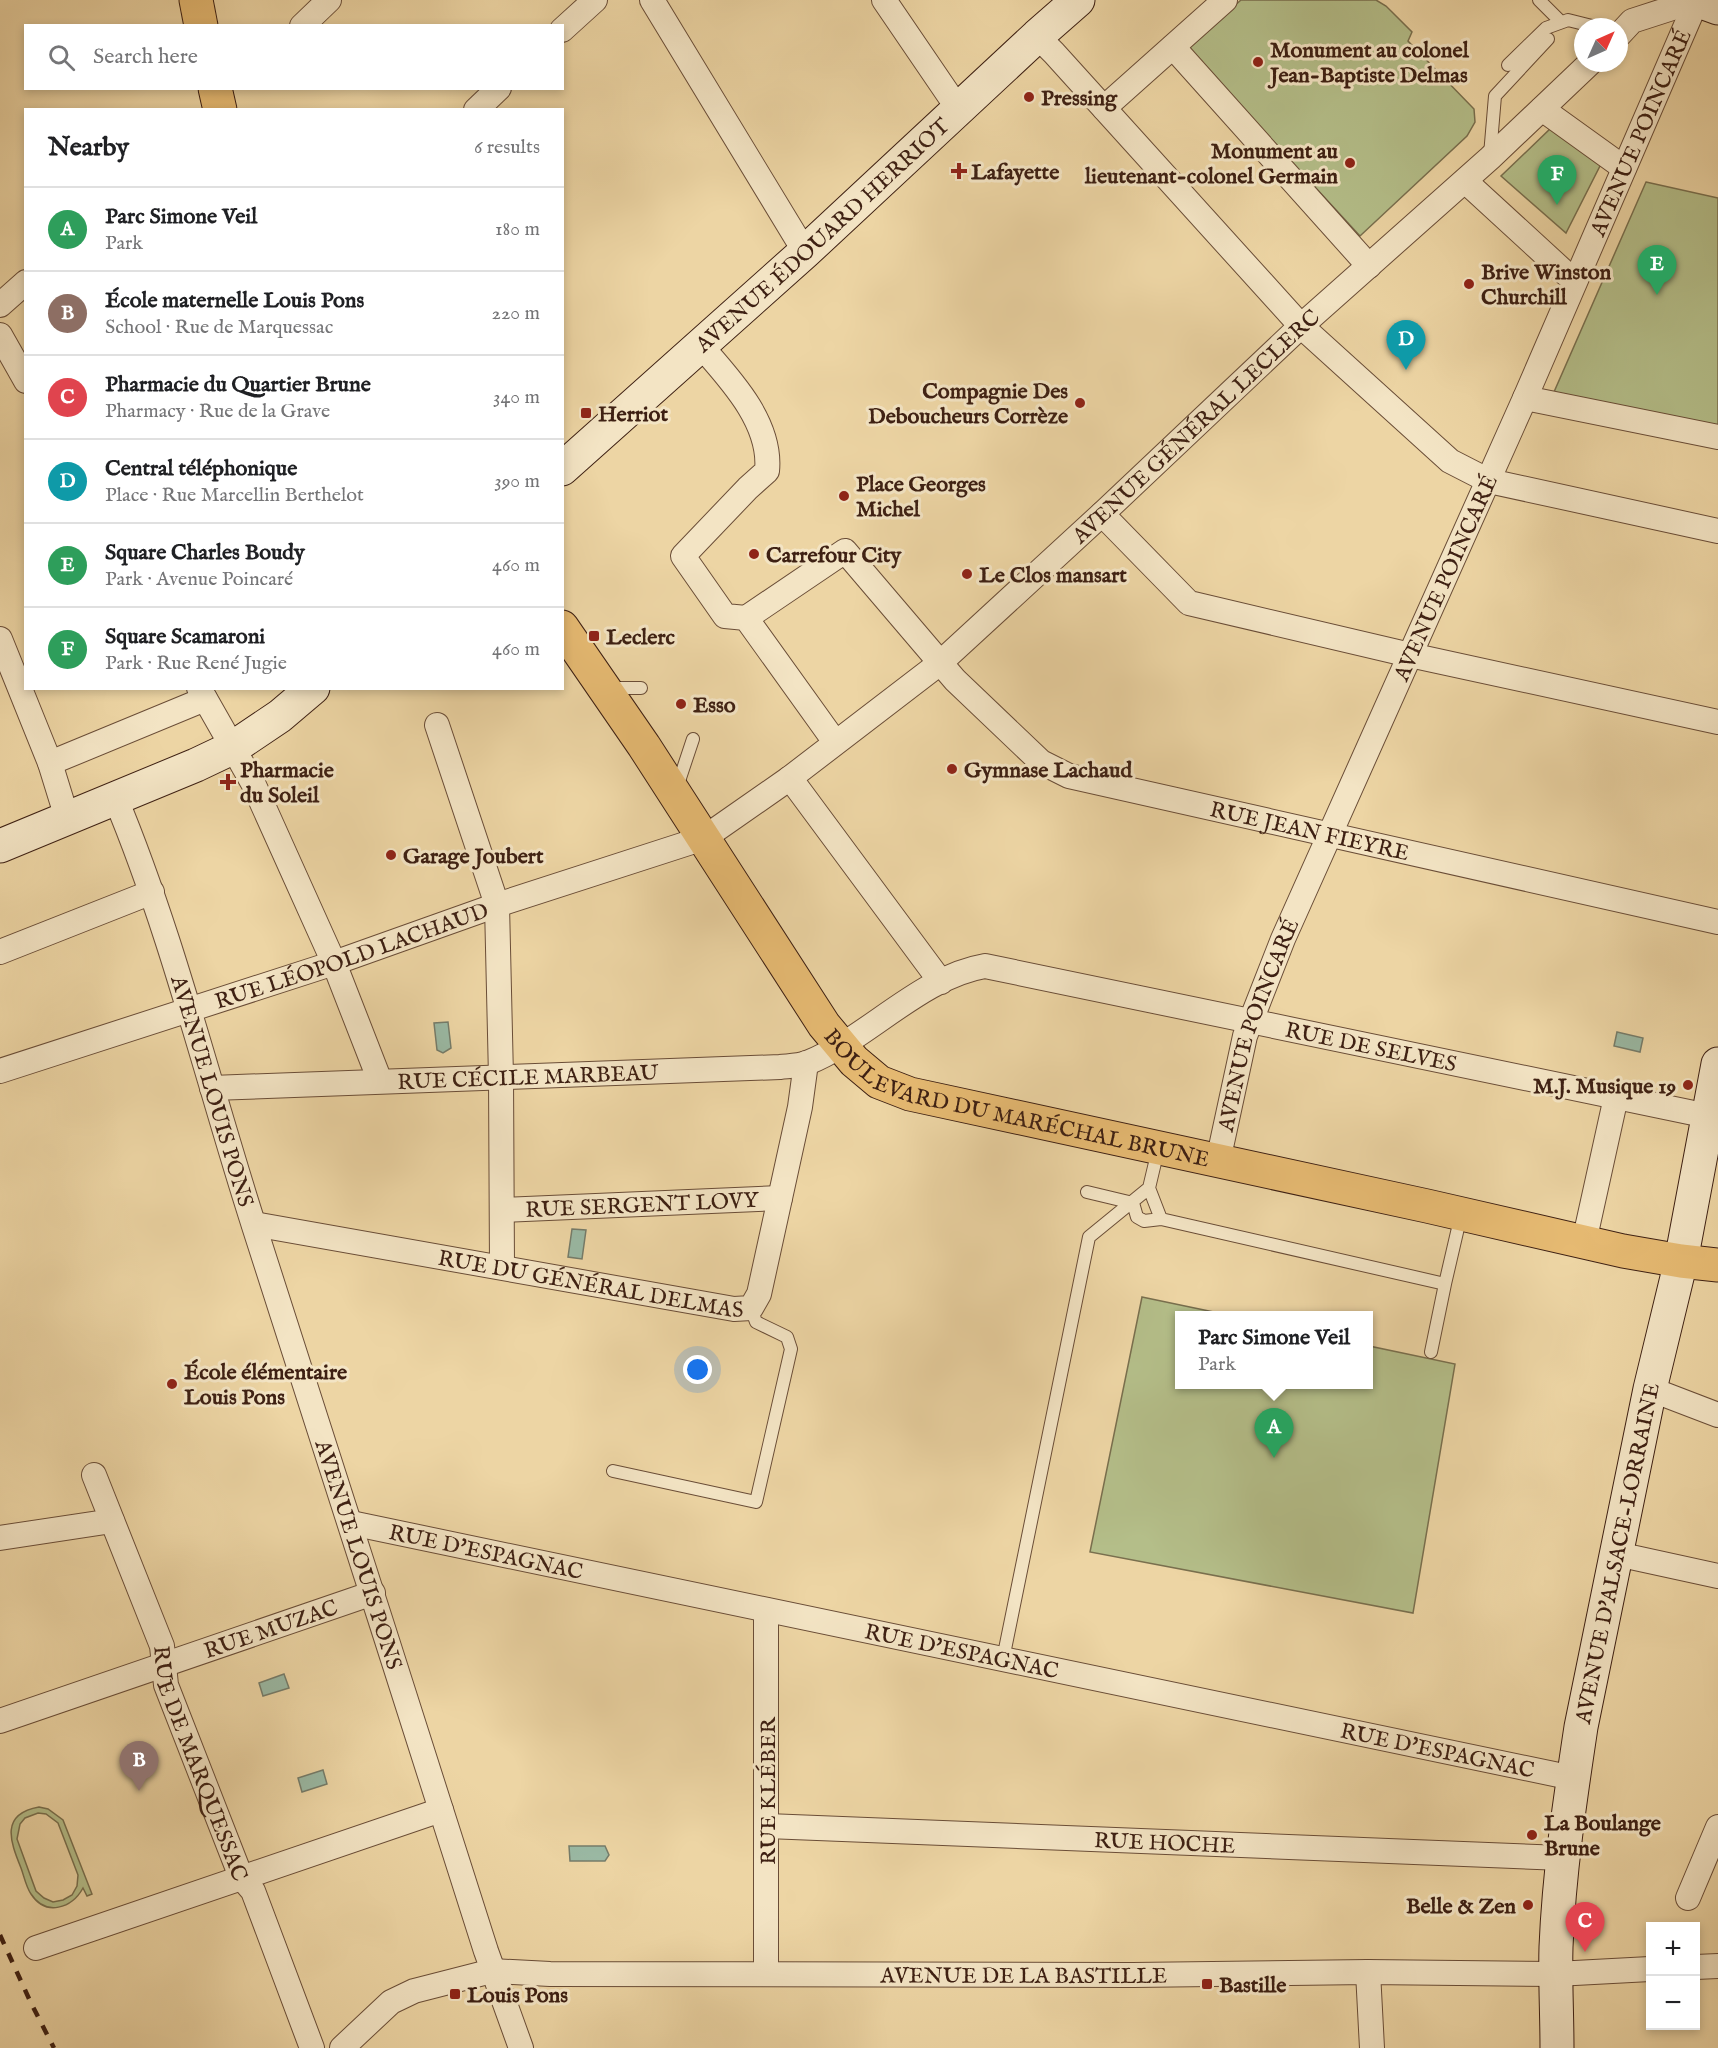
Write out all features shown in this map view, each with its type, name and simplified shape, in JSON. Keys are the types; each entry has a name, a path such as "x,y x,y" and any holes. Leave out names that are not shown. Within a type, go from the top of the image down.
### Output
{"main road":[{"path":"196,0 201,24"},
{"name":"AVENUE ÉDOUARD HERRIOT","path":"564,467 805,252 1078,0"},
{"path":"1696,0 1718,8"},
{"name":"BOULEVARD DU MARÉCHAL BRUNE","path":"564,630 704,838 824,1025 840,1045 879,1082 910,1094 1584,1242 1681,1262 1718,1265"},
{"path":"0,846 234,747 280,716 311,690"},
{"name":"AVENUE D'ALSACE-LORRAINE","path":"1557,2048 1556,1948 1563,1858 1581,1727 1650,1389 1681,1262 1718,1064"}],"street":[{"path":"304,24 329,0"},
{"path":"564,28 595,0"},
{"path":"652,0 805,252"},
{"path":"884,0 958,110"},
{"path":"1104,108 1225,0"},
{"path":"1628,23 1696,0"},
{"name":"AVENUE POINCARÉ","path":"1218,1161 1245,1036 1283,939 1526,398 1574,281 1696,0"},
{"path":"1037,36 1300,326 1449,461 1489,481 1718,531"},
{"path":"1173,47 1369,266"},
{"name":"AVENUE GÉNÉRAL LECLERC","path":"704,838 789,778 940,663 1102,514 1300,326 1465,181 1581,72"},
{"path":"478,108 497,90"},
{"path":"1542,109 1624,168"},
{"path":"1465,181 1574,281"},
{"path":"0,305 24,284"},
{"path":"0,336 24,378"},
{"path":"701,346 739,389 760,430 768,462 767,471 683,556 725,616 746,618 835,742"},
{"path":"1526,398 1718,437"},
{"path":"1102,514 1189,603 1410,655 1718,722"},
{"name":"RUE JEAN FIEYRE","path":"746,618 844,551 955,680 1041,762 1069,776 1718,922"},
{"path":"0,639 50,763 67,818"},
{"path":"50,763 202,694 253,783 334,963 380,1081"},
{"path":"437,725 497,906 502,1267"},
{"path":"789,778 941,982"},
{"name":"AVENUE LOUIS PONS","path":"115,798 152,892 254,1224 492,1971 521,2048"},
{"name":"RUE LÉOPOLD LACHAUD","path":"0,1071 334,963 497,906 704,838"},
{"path":"0,952 152,892"},
{"name":"RUE DE SELVES","path":"840,1045 941,982 967,969 985,966 1708,1116"},
{"name":"RUE CÉCILE MARBEAU","path":"212,1088 780,1067 806,1064 840,1045"},
{"name":"RUE DU GÉNÉRAL DELMAS","path":"254,1224 734,1309 751,1308 759,1294 800,1107 806,1064"},
{"path":"1584,1242 1616,1097"},
{"name":"RUE SERGENT LOVY","path":"502,1210 780,1198"},
{"path":"1650,1389 1718,1415"},
{"name":"RUE DE MARQUESSAC","path":"94,1474 162,1646 166,1685 241,1877 253,1891 312,2048"},
{"path":"0,1538 112,1521"},
{"name":"RUE D'ESPAGNAC","path":"351,1523 1573,1778"},
{"path":"1617,1554 1718,1576"},
{"name":"RUE MUZAC","path":"0,1721 373,1593"},
{"name":"RUE KLÉBER","path":"766,1610 766,1973"},
{"path":"36,1948 441,1810"},
{"name":"RUE HOCHE","path":"767,1826 1563,1858"},
{"path":"1688,1898 1718,1827"},
{"path":"1700,1967 1718,1966"},
{"name":"AVENUE DE LA BASTILLE","path":"342,2048 391,2002 414,1991 492,1971 550,1974 1132,1975 1368,1971 1556,1974 1646,1969"},
{"path":"1368,1971 1372,2048"},
{"path":"1718,1980 1718,1988"}],"lane":[{"path":"1539,0 1561,22"},
{"path":"1508,65 1546,28 1568,20 1574,22"},
{"path":"1490,158 1495,96 1548,39"},
{"path":"605,688 641,688"},
{"path":"675,794 693,739"},
{"path":"1003,1659 1089,1238 1149,1188 1158,1149"},
{"path":"1149,1188 1161,1219"},
{"path":"1087,1192 1133,1203"},
{"path":"1133,1203 1137,1217 1144,1221 1161,1219 1445,1284"},
{"path":"1431,1352 1462,1214"},
{"path":"613,1471 756,1502 791,1349 787,1336 756,1322 751,1308"}],"green space":[{"path":"1241,0 1376,0 1386,6 1412,32 1408,41 1474,109 1475,122 1467,136 1360,236 1187,48"},
{"path":"1551,128 1602,162 1566,233 1501,176"},
{"path":"1646,182 1718,198 1718,426 1554,392"},
{"path":"1142,1297 1209,1311 1175,1311 1175,1389 1373,1389 1373,1347 1455,1364 1413,1613 1090,1552"},
{"path":"39,1807 48,1809 63,1820 92,1894 87,1896 83,1888 66,1905 51,1907 44,1906 31,1894 14,1848 11,1830 18,1816","holes":["38,1813 46,1814 58,1823 78,1875 77,1886 72,1895 53,1902 36,1891 17,1839 20,1824 25,1818"]}],"shaded area":[{"path":"448,1022 451,1048 443,1053 437,1050 434,1023"},
{"path":"1617,1032 1643,1038 1640,1052 1614,1046"},
{"path":"572,1229 586,1230 582,1259 568,1257"},
{"path":"284,1674 289,1688 263,1696 259,1683"},
{"path":"323,1770 327,1784 302,1792 298,1778"},
{"path":"569,1846 605,1846 609,1855 605,1861 570,1861"}],"railway":[{"path":"0,1935 54,2048"}],"place":[{"name":"Monument au colonel Jean-Baptiste Delmas","path":"1258,62"},
{"name":"Pressing","path":"1029,97"},
{"name":"Monument au lieutenant-colonel Germain","path":"1350,163"},
{"name":"Lafayette","path":"959,171"},
{"name":"Square Scamaroni","path":"1557,205"},
{"name":"Brive Winston Churchill","path":"1469,284"},
{"name":"Square Charles Boudy","path":"1657,295"},
{"name":"Central téléphonique","path":"1406,370"},
{"name":"Compagnie Des Deboucheurs Corrèze","path":"1080,403"},
{"name":"Herriot","path":"586,413"},
{"name":"Place Georges Michel","path":"844,496"},
{"name":"Carrefour City","path":"754,554"},
{"name":"Le Clos mansart","path":"967,574"},
{"name":"Leclerc","path":"594,636"},
{"name":"Esso","path":"681,704"},
{"name":"Gymnase Lachaud","path":"952,769"},
{"name":"Pharmacie du Soleil","path":"228,782"},
{"name":"Garage Joubert","path":"391,855"},
{"name":"M.J. Musique 19","path":"1688,1085"},
{"name":"École élémentaire Louis Pons","path":"172,1384"},
{"name":"Parc Simone Veil","path":"1274,1458"},
{"name":"École maternelle Louis Pons","path":"139,1791"},
{"name":"La Boulange Brune","path":"1532,1835"},
{"name":"Belle & Zen","path":"1528,1905"},
{"name":"Pharmacie du Quartier Brune","path":"1585,1952"},
{"name":"Bastille","path":"1207,1984"},
{"name":"Louis Pons","path":"455,1994"}]}
